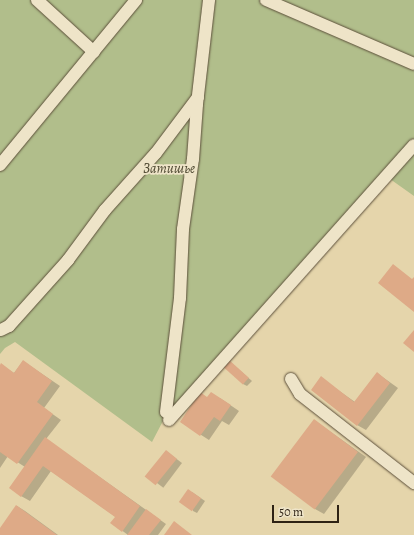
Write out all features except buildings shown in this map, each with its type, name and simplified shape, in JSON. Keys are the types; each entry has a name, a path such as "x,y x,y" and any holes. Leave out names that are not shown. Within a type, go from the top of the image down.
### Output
{"street":[{"path":"37,0 94,52"},
{"path":"0,165 136,0"},
{"path":"209,0 198,97 193,159 183,229 180,298 168,416 414,145"},
{"path":"266,0 414,64"},
{"path":"1,330 10,326 68,260 105,210 156,153 198,97"},
{"path":"291,379 300,394 414,482"}],"green space":[{"name":"Затишье","path":"0,0 414,0 414,196 383,174 164,419 152,442 15,342 5,348 0,354"}]}
